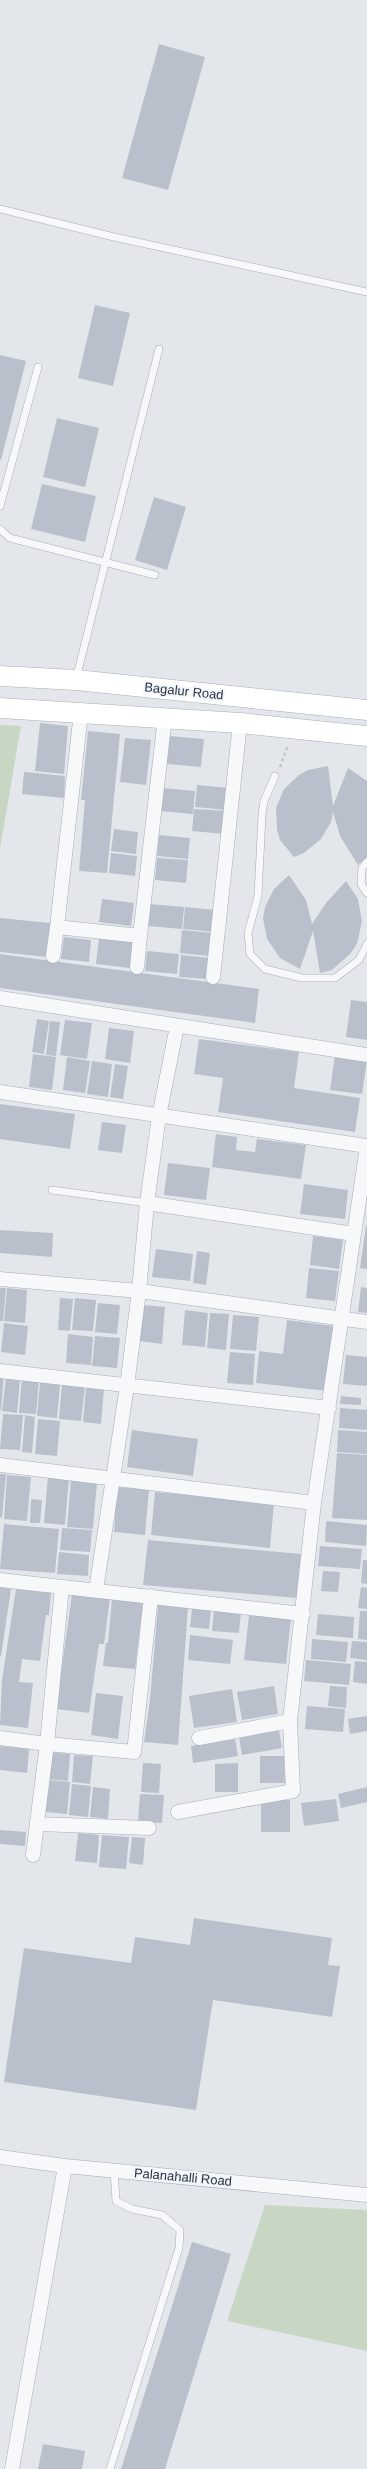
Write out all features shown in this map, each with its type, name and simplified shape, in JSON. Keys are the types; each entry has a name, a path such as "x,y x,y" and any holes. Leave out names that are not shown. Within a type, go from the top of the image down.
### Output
{"main road":[{"name":"Bagalur Road","path":"0,676 76,680 367,710"},
{"name":"Bagalur Road","path":"0,708 165,717 367,736"}],"street":[{"path":"53,956 81,712"},
{"path":"137,967 165,717"},
{"path":"213,977 240,723"},
{"path":"57,927 140,936"},
{"path":"0,998 367,1055"},
{"path":"96,1590 127,1386 139,1291 147,1203 159,1116 177,1026"},
{"path":"0,1092 367,1147 366,1162 314,1503 303,1614 290,1721 293,1791 178,1812"},
{"path":"147,1203 354,1234"},
{"path":"0,1279 139,1291 367,1322"},
{"path":"0,1371 329,1408"},
{"path":"0,1465 314,1503"},
{"path":"0,1580 303,1614"},
{"path":"33,1855 47,1744 62,1587"},
{"path":"0,1738 134,1752 151,1596"},
{"path":"200,1738 290,1721"},
{"path":"37,1824 149,1828"},
{"name":"Palanahalli Road","path":"0,2158 65,2166 367,2195"},
{"path":"12,2469 65,2166"}],"lane":[{"path":"0,209 114,237 367,292"},
{"path":"76,680 159,349"},
{"path":"0,506 38,366"},
{"path":"0,530 10,538 155,575"},
{"path":"275,776 264,801 262,815 258,896 248,933 250,954 265,969 302,978 335,978 359,960 367,944"},
{"path":"367,862 362,868 360,884 367,893"},
{"path":"52,1190 147,1203"},
{"path":"110,2469 179,2248 180,2230 162,2215 132,2209 116,2201 114,2170"}],"path":[{"path":"275,776 282,763 293,728"}],"green space":[{"path":"0,725 21,726 0,849"},
{"path":"265,2205 367,2210 367,2351 227,2321"}],"building":[{"path":"159,44 205,57 168,190 122,178"},
{"path":"95,305 130,313 113,386 78,378"},
{"path":"0,355 26,361 1,460 0,459"},
{"path":"57,418 99,428 85,487 43,477"},
{"path":"42,484 96,496 85,542 31,529"},
{"path":"154,497 186,507 167,570 135,560"},
{"path":"40,723 68,726 64,774 35,771"},
{"path":"88,731 120,734 107,873 79,871 85,800 81,800"},
{"path":"169,736 204,739 201,767 167,764"},
{"path":"125,738 151,740 146,785 120,782"},
{"path":"328,766 333,806 348,768 367,781 367,857 358,865 340,836 333,812 331,822 321,839 304,853 294,857 280,840 277,830 276,808 284,789 299,775 308,770"},
{"path":"24,772 65,776 64,798 22,794"},
{"path":"197,785 229,788 227,810 195,807"},
{"path":"161,788 195,791 193,814 159,811"},
{"path":"194,809 227,811 225,834 192,831"},
{"path":"114,829 138,832 136,854 111,851"},
{"path":"159,835 190,838 188,859 157,856"},
{"path":"111,853 137,856 135,876 109,873"},
{"path":"157,858 188,860 186,883 155,880"},
{"path":"289,875 306,900 312,924 326,903 346,881 358,899 362,921 357,944 350,954 332,970 320,973 313,931 300,969 280,958 267,939 263,918 265,907 274,889"},
{"path":"102,899 134,903 131,926 99,922"},
{"path":"149,904 184,907 182,929 148,926"},
{"path":"185,907 215,910 214,932 183,929"},
{"path":"0,918 50,923 47,957 0,952"},
{"path":"182,930 212,933 209,956 180,953"},
{"path":"64,937 91,940 89,962 61,959"},
{"path":"99,938 133,942 130,968 96,964"},
{"path":"147,951 179,954 177,974 145,971"},
{"path":"0,954 259,989 255,1023 0,988"},
{"path":"181,955 210,958 208,979 179,977"},
{"path":"351,1000 367,1002 367,1040 346,1037"},
{"path":"37,1019 49,1021 44,1054 32,1052"},
{"path":"65,1020 92,1023 87,1059 60,1055"},
{"path":"50,1021 60,1022 56,1056 46,1055"},
{"path":"109,1028 134,1031 130,1063 105,1059"},
{"path":"199,1039 299,1052 294,1088 360,1098 355,1132 218,1112 223,1078 194,1074"},
{"path":"33,1054 56,1057 52,1090 29,1087"},
{"path":"335,1055 367,1060 362,1094 330,1090"},
{"path":"67,1057 90,1061 85,1093 63,1090"},
{"path":"92,1061 112,1064 108,1097 87,1094"},
{"path":"115,1064 128,1066 123,1099 110,1097"},
{"path":"0,1104 75,1114 70,1149 0,1139"},
{"path":"102,1122 126,1125 122,1153 98,1150"},
{"path":"216,1134 237,1137 236,1150 255,1152 257,1139 306,1145 301,1179 212,1167"},
{"path":"168,1163 210,1168 206,1200 164,1195"},
{"path":"304,1184 348,1190 345,1219 300,1214"},
{"path":"367,1226 367,1269 360,1268"},
{"path":"0,1230 53,1233 52,1257 0,1253"},
{"path":"313,1236 343,1240 339,1269 310,1265"},
{"path":"156,1249 193,1254 190,1281 152,1277"},
{"path":"197,1251 210,1253 206,1285 193,1283"},
{"path":"309,1268 339,1271 335,1301 306,1298"},
{"path":"361,1287 367,1288 367,1313 358,1312"},
{"path":"0,1288 6,1288 3,1321 0,1321"},
{"path":"7,1288 27,1290 25,1323 4,1321"},
{"path":"60,1298 73,1299 70,1331 58,1330"},
{"path":"75,1298 96,1300 93,1331 72,1330"},
{"path":"98,1303 120,1305 117,1334 95,1332"},
{"path":"142,1305 165,1307 162,1344 139,1341"},
{"path":"185,1310 208,1313 205,1347 182,1345"},
{"path":"210,1313 229,1314 226,1350 207,1348"},
{"path":"233,1315 259,1317 256,1351 230,1349"},
{"path":"287,1320 334,1326 327,1391 256,1383 259,1351 283,1354"},
{"path":"4,1323 28,1326 25,1355 1,1352"},
{"path":"68,1334 93,1337 91,1365 66,1363"},
{"path":"95,1336 120,1338 117,1368 92,1366"},
{"path":"230,1352 255,1354 253,1385 227,1383"},
{"path":"346,1355 367,1357 367,1386 343,1384"},
{"path":"0,1375 4,1375 1,1410 0,1410"},
{"path":"6,1377 20,1379 17,1413 2,1411"},
{"path":"22,1378 39,1380 36,1414 19,1413"},
{"path":"40,1382 60,1384 57,1418 37,1416"},
{"path":"62,1384 85,1386 81,1421 59,1419"},
{"path":"86,1387 104,1389 101,1424 83,1422"},
{"path":"341,1396 361,1398 361,1405 340,1404"},
{"path":"340,1408 367,1410 367,1430 339,1428"},
{"path":"3,1414 23,1415 20,1450 0,1449"},
{"path":"25,1415 35,1417 32,1453 22,1452"},
{"path":"38,1419 60,1421 57,1456 35,1454"},
{"path":"132,1430 198,1439 193,1476 127,1467"},
{"path":"338,1430 367,1432 367,1454 337,1452"},
{"path":"337,1453 367,1455 367,1520 332,1518"},
{"path":"0,1474 6,1474 2,1518 0,1517"},
{"path":"7,1475 31,1477 27,1521 4,1519"},
{"path":"48,1476 69,1478 65,1525 44,1523"},
{"path":"71,1480 97,1482 93,1529 67,1527"},
{"path":"117,1487 149,1490 145,1535 114,1532"},
{"path":"155,1492 274,1503 270,1548 151,1535"},
{"path":"31,1499 42,1500 40,1523 30,1523"},
{"path":"326,1521 367,1525 366,1546 325,1542"},
{"path":"4,1524 59,1529 55,1573 0,1569"},
{"path":"62,1528 92,1530 90,1552 60,1550"},
{"path":"148,1540 301,1554 297,1598 143,1585"},
{"path":"320,1546 362,1549 360,1569 318,1566"},
{"path":"59,1552 89,1555 88,1576 57,1574"},
{"path":"363,1560 367,1560 367,1584 361,1583"},
{"path":"323,1571 340,1572 338,1592 321,1591"},
{"path":"0,1587 11,1589 1,1656 0,1656"},
{"path":"361,1587 367,1588 367,1609 358,1608"},
{"path":"16,1589 51,1593 49,1615 46,1615 40,1661 22,1659 19,1682 33,1683 28,1728 0,1725 2,1680"},
{"path":"72,1594 110,1598 104,1644 99,1644 89,1713 56,1709"},
{"path":"112,1599 143,1603 135,1669 103,1666 106,1643 108,1643"},
{"path":"158,1605 188,1608 178,1745 144,1742 150,1700"},
{"path":"192,1608 211,1610 209,1629 190,1627"},
{"path":"214,1610 241,1612 239,1633 212,1631"},
{"path":"360,1611 367,1611 367,1640 358,1639"},
{"path":"318,1614 354,1617 353,1638 316,1635"},
{"path":"249,1615 291,1619 286,1664 244,1660"},
{"path":"190,1635 233,1640 230,1664 188,1660"},
{"path":"312,1639 348,1642 346,1662 311,1659"},
{"path":"352,1641 367,1642 367,1660 350,1658"},
{"path":"306,1660 351,1664 349,1685 304,1681"},
{"path":"355,1661 367,1662 367,1684 353,1682"},
{"path":"274,1686 278,1714 242,1720 237,1692"},
{"path":"330,1686 347,1687 346,1708 328,1706"},
{"path":"232,1689 237,1722 194,1728 189,1696"},
{"path":"96,1693 123,1696 118,1739 91,1735"},
{"path":"307,1706 345,1709 343,1732 305,1729"},
{"path":"367,1716 367,1731 350,1734 348,1719"},
{"path":"279,1730 282,1748 242,1755 239,1737"},
{"path":"235,1739 238,1756 193,1763 191,1746"},
{"path":"0,1746 29,1749 27,1773 0,1770"},
{"path":"49,1752 70,1754 68,1781 47,1779"},
{"path":"74,1755 93,1756 90,1784 72,1782"},
{"path":"260,1756 284,1756 285,1783 260,1783"},
{"path":"143,1763 161,1764 159,1793 141,1792"},
{"path":"238,1763 238,1792 215,1792 215,1764"},
{"path":"48,1780 70,1782 67,1814 45,1812"},
{"path":"72,1784 91,1786 88,1817 69,1815"},
{"path":"93,1787 110,1789 108,1819 90,1817"},
{"path":"367,1787 367,1802 341,1808 338,1794"},
{"path":"140,1794 164,1795 162,1823 138,1822"},
{"path":"336,1799 339,1821 304,1826 301,1803"},
{"path":"261,1800 290,1800 290,1832 261,1832"},
{"path":"0,1830 26,1832 25,1846 0,1844"},
{"path":"78,1833 99,1835 97,1863 75,1861"},
{"path":"102,1835 129,1837 126,1869 99,1867"},
{"path":"132,1837 145,1838 143,1865 129,1863"},
{"path":"194,1918 332,1938 328,1965 340,1966 332,2017 213,2000 196,2110 4,2082 24,1948 131,1963 135,1937 190,1945"},
{"path":"192,2242 231,2254 165,2469 121,2469"},
{"path":"43,2444 85,2451 82,2469 38,2469"}]}
